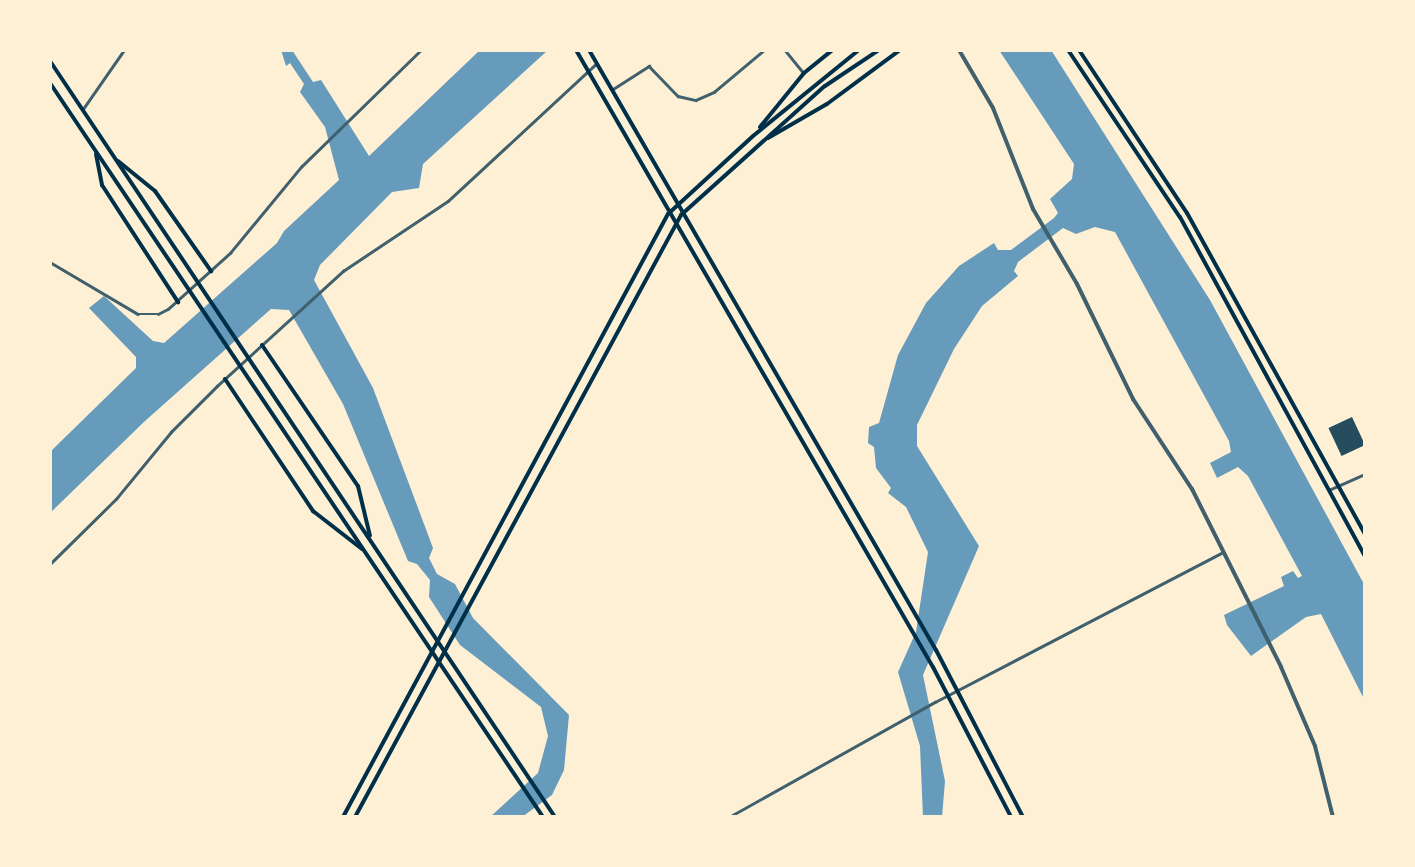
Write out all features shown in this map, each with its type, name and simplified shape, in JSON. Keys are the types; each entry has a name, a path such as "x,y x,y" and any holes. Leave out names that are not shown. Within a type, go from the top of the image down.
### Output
{"main road":[{"path":"576,50 933,668 1010,817"},
{"path":"588,50 936,650 1024,817"},
{"path":"753,136 804,73 832,50"},
{"path":"343,817 668,214 753,136 859,50"},
{"path":"354,817 682,215 825,86 879,50"},
{"path":"760,142 827,104 900,50"},
{"path":"1068,50 1180,217 1365,557"},
{"path":"1079,50 1187,213 1365,534"},
{"path":"50,60 555,817"},
{"path":"50,83 542,817"},
{"path":"95,150 102,186 178,302"},
{"path":"115,158 155,191 211,271"},
{"path":"262,346 358,486 371,540"},
{"path":"224,380 313,511 364,551"}],"street":[{"path":"83,110 124,50"},
{"path":"50,262 148,315 178,302 256,226 324,142 421,50"},
{"path":"611,90 649,66 678,96 696,100 714,92 764,50"},
{"path":"785,50 804,73"},
{"path":"960,50 992,108 1018,181 1133,399 1192,488 1269,643 1316,746 1333,817"},
{"path":"50,564 116,499 171,432 328,284 393,234 448,201 596,64"},
{"path":"1328,490 1365,474"},
{"path":"730,817 935,702 1224,552"}],"water":[{"path":"281,50 292,50 313,82 321,80 369,156 480,50 548,50 423,164 419,188 392,192 320,265 314,280 373,388 433,548 429,558 437,574 455,584 473,618 569,715 564,770 552,795 522,817 490,817 538,773 548,736 541,707 460,645 429,597 430,580 417,564 408,561 343,404 289,310 271,309 145,421 50,513 50,452 136,368 136,357 89,308 104,296 153,341 164,343 277,243 284,231 339,180 325,127 300,92 304,84 290,63 286,66"},
{"path":"999,50 1051,50 1210,300 1365,586 1365,701 1321,614 1306,617 1251,656 1227,625 1224,615 1284,586 1281,577 1293,571 1298,578 1302,576 1248,476 1238,467 1217,478 1210,463 1231,452 1229,441 1115,232 1095,227 1076,234 1063,228 1018,262 1014,271 1018,276 982,306 954,349 917,425 917,446 979,546 923,675 945,781 942,817 923,817 920,746 898,672 916,632 928,552 906,507 888,493 891,488 876,468 874,447 868,443 869,427 879,423 898,355 926,303 959,266 994,243 998,250 1011,250 1054,218 1058,213 1050,199 1072,179 1074,164"}],"building":[{"path":"1352,417 1365,445 1342,456 1328,428"}]}
